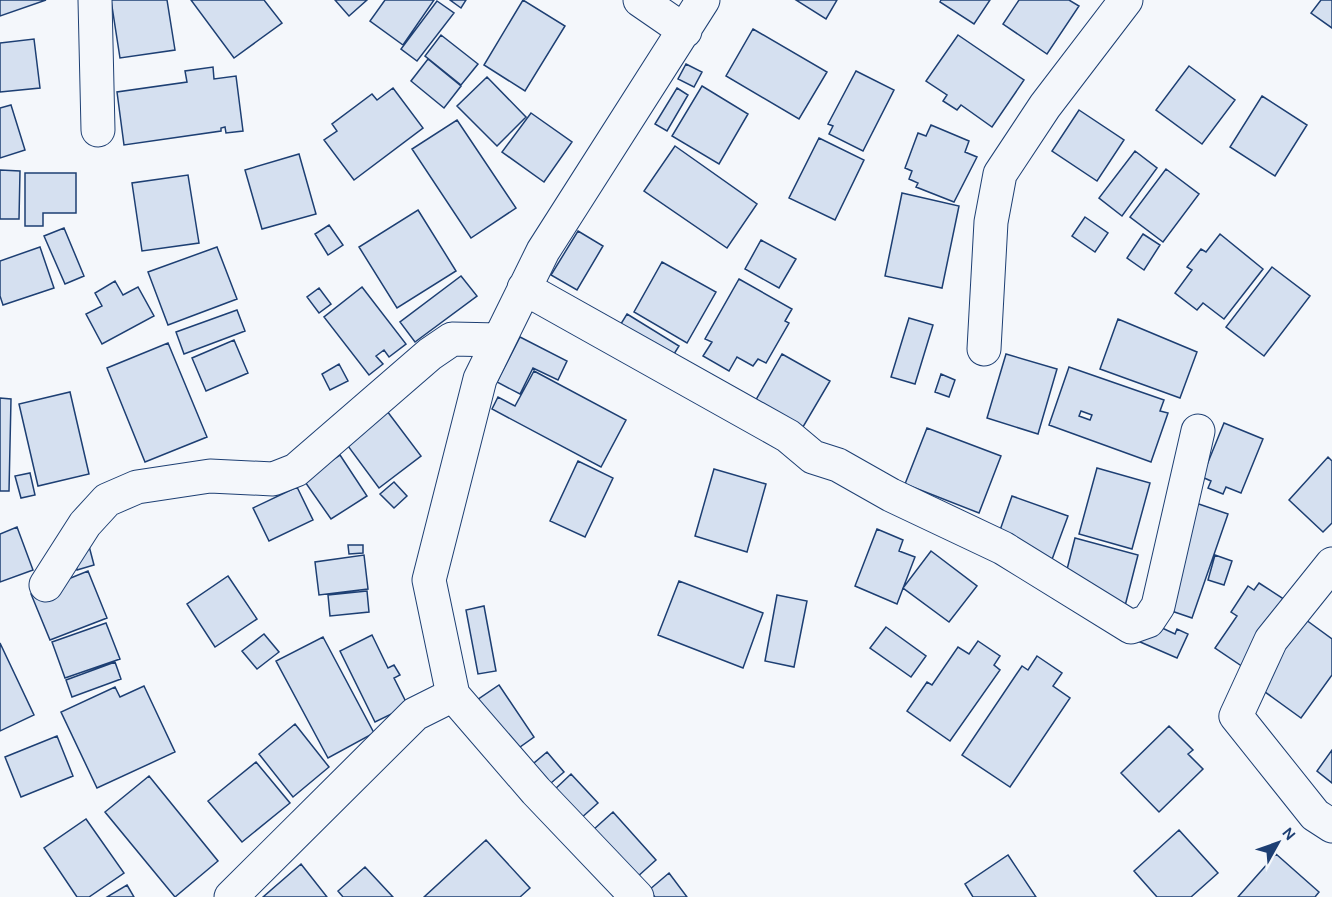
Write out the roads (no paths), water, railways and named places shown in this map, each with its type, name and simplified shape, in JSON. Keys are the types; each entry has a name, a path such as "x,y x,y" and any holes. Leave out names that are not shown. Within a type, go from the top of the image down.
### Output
{"street":[{"path":"95,0 98,130"},
{"path":"640,0 685,31"},
{"path":"637,897 536,791 453,695 429,580 480,379 543,251 703,0"},
{"path":"984,349 991,222 1000,174 1046,106 1125,0"},
{"path":"524,288 788,436 813,457 838,465 891,495 1004,548 1131,627 1148,621 1158,606 1198,432"},
{"path":"46,585 85,525 107,500 137,487 210,476 273,479 296,470 430,354 452,339 499,340"},
{"path":"1332,564 1271,640 1236,716 1315,814 1332,826"},
{"path":"236,895 415,714 453,695"}]}
